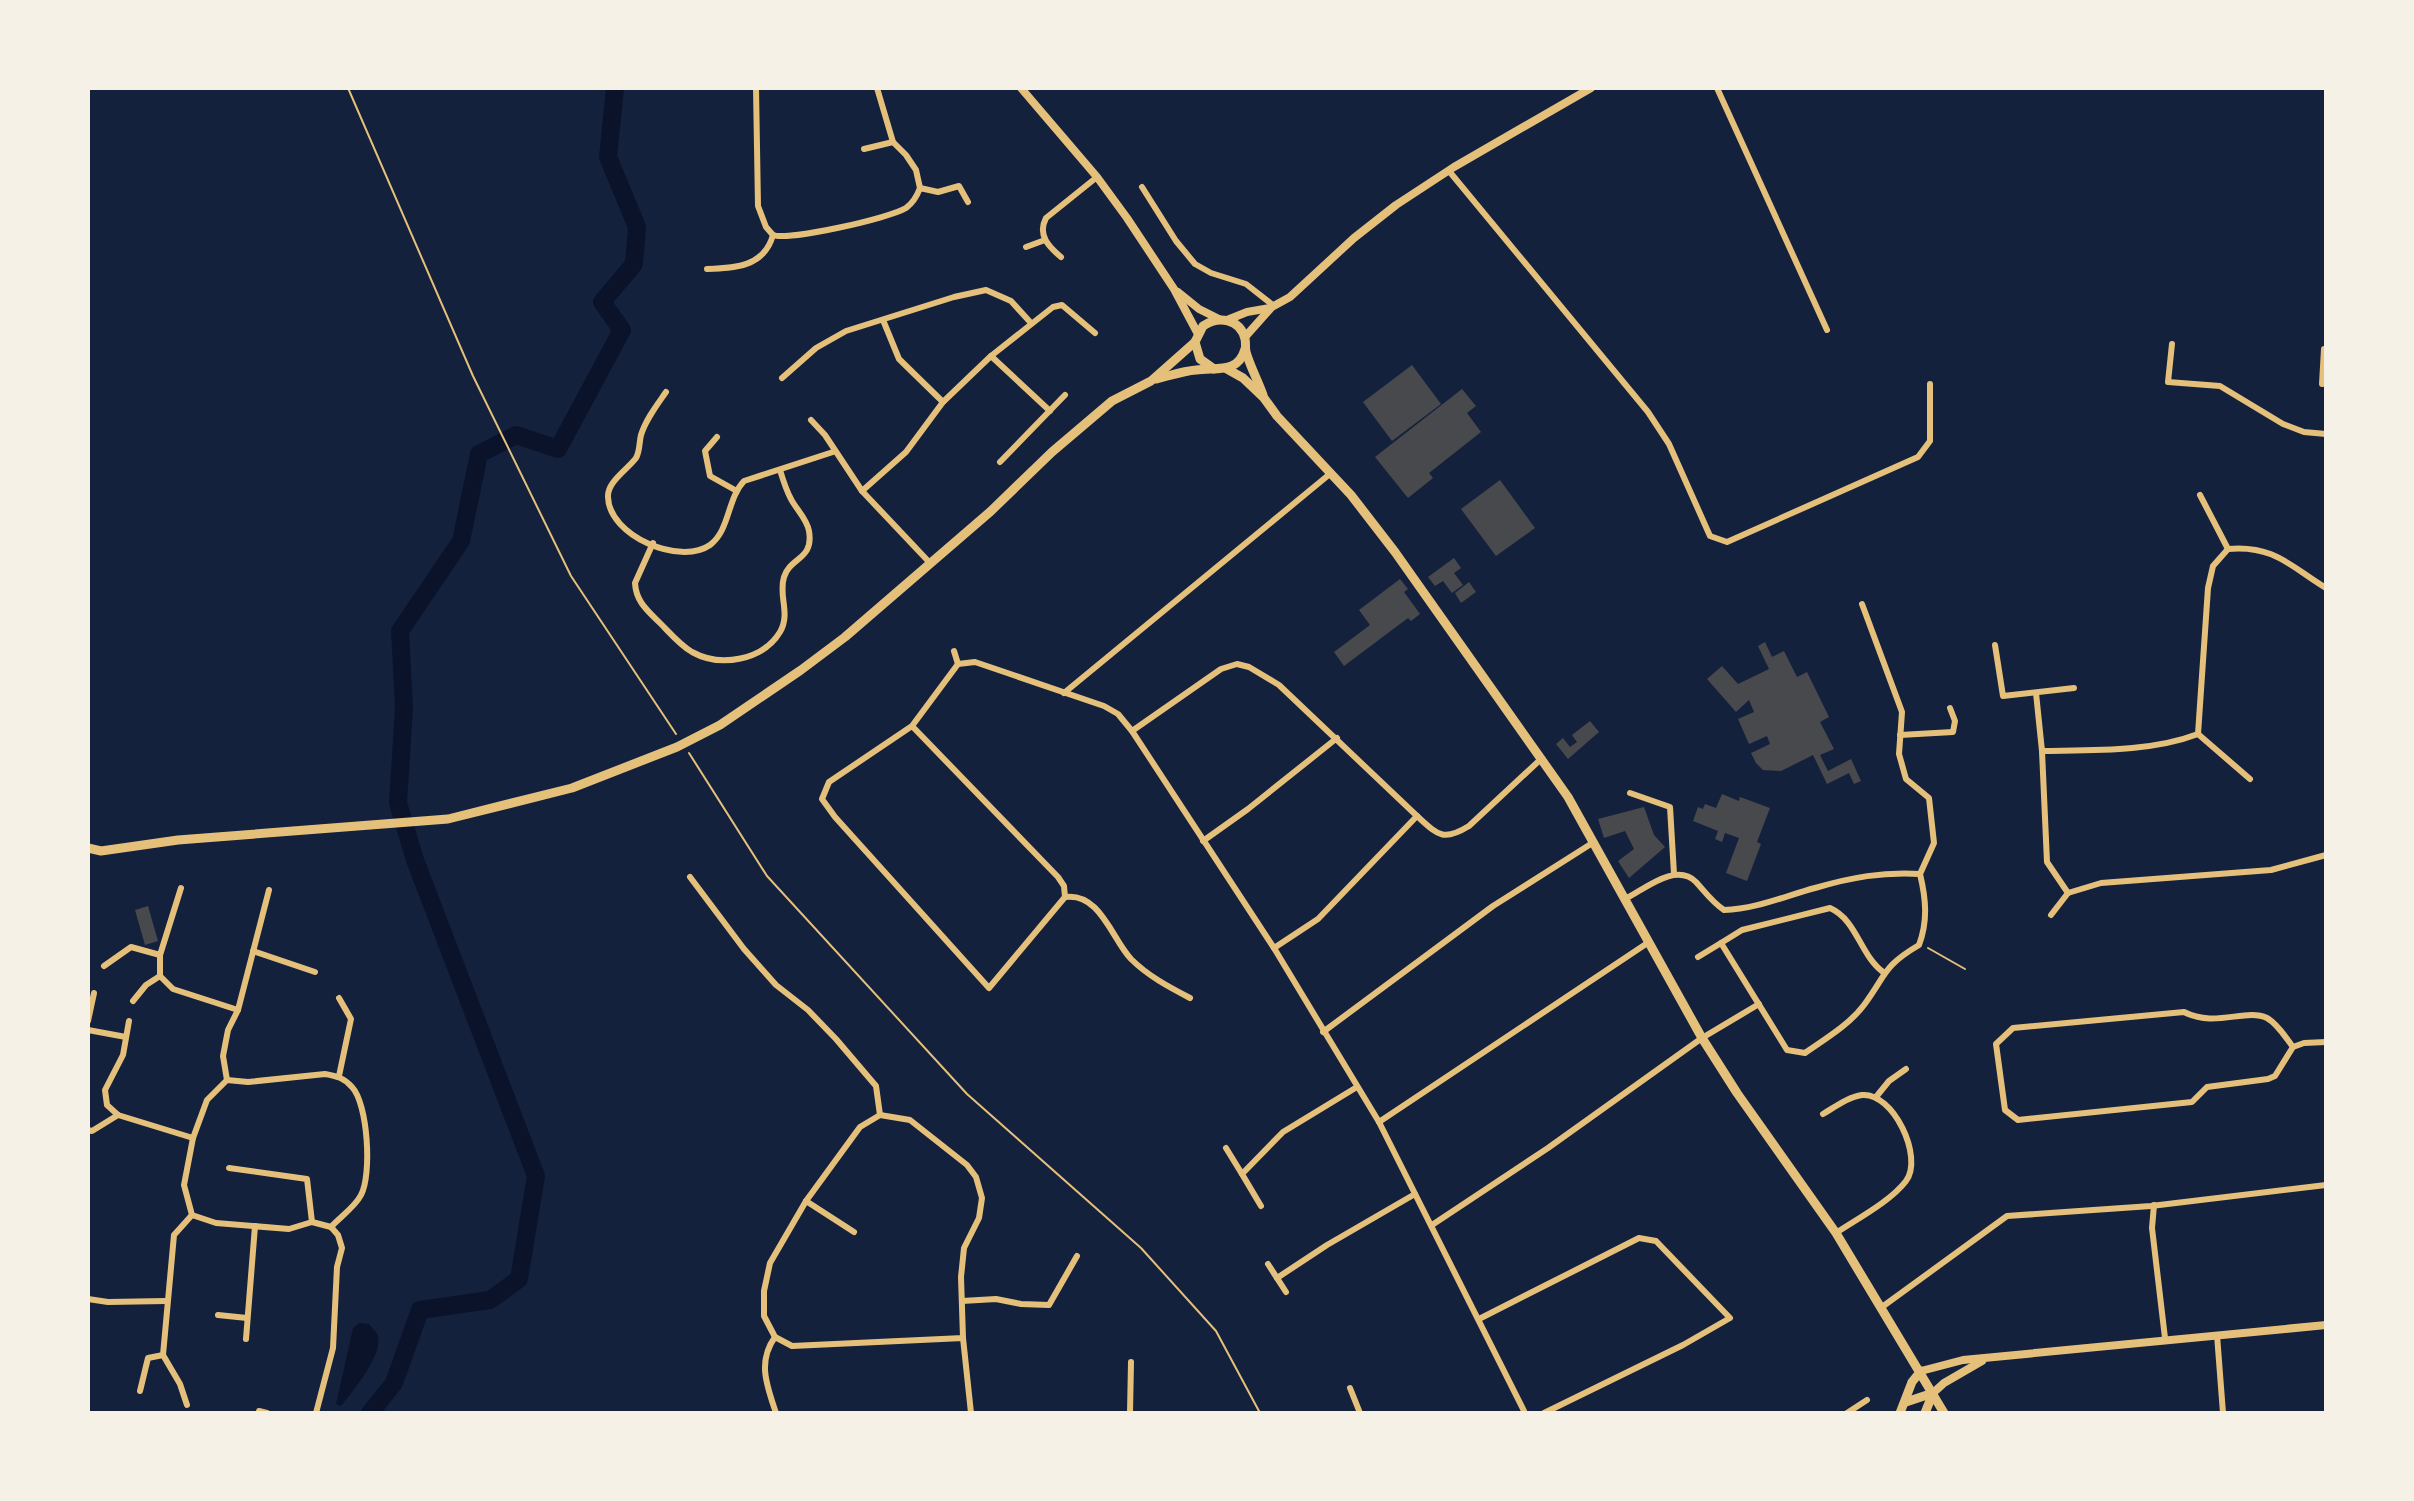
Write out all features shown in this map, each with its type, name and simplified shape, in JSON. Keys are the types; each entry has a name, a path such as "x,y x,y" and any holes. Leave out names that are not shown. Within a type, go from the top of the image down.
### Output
{"main road":[{"path":"1151,381 1196,338 1203,326 1223,320 1235,324 1245,337 1245,349 1264,398"},
{"path":"1196,338 1200,359 1214,369"},
{"path":"1227,369 1239,361 1245,349"},
{"path":"88,858 101,851 178,840 443,819 572,788 641,763 720,725 845,637 1112,401 1151,381 1194,370 1227,369 1243,378 1264,398 1331,473 1395,552 1541,759 1594,842 1702,1038 1836,1233 1944,1413"},
{"path":"88,848 101,851"},
{"path":"1900,1413 1912,1382 1921,1371"},
{"path":"1906,1402 1933,1393"},
{"path":"1925,1413 1933,1393"}],"street":[{"path":"756,88 758,206 766,227 773,235 792,236 893,215 909,206 920,188 916,170 893,142 877,88"},
{"path":"1021,88 1097,177 1174,289 1193,321 1196,338"},
{"path":"1174,289 1199,309 1223,320 1272,307 1290,297 1354,238 1396,205 1591,88"},
{"path":"1717,88 1827,330"},
{"path":"864,149 893,142"},
{"path":"1449,171 1648,412 1669,444 1710,536 1727,542 1918,457 1930,441 1930,384"},
{"path":"1061,257 1045,240 1043,224 1046,218 1097,177"},
{"path":"920,188 938,192 959,186 968,202"},
{"path":"1142,187 1176,241 1195,264 1211,273 1246,284 1272,307"},
{"path":"707,269 752,263 770,245 773,235"},
{"path":"1026,247 1045,240"},
{"path":"782,378 816,348 846,331 954,297 986,290 1011,301 1031,323"},
{"path":"862,491 906,452 943,402 991,356 1053,307 1062,305 1095,333"},
{"path":"1245,337 1272,307"},
{"path":"883,320 899,359 943,402"},
{"path":"2167,393 2172,344"},
{"path":"2322,384 2326,349"},
{"path":"991,356 1050,411"},
{"path":"2168,382 2220,386 2283,424 2304,432 2326,434"},
{"path":"666,392 642,433 638,456 609,488 607,496 614,519 631,536 683,554 710,545 722,530 735,490 752,477 833,452"},
{"path":"1000,462 1065,395"},
{"path":"811,420 825,435 833,452 862,491 930,563"},
{"path":"717,437 705,451 710,476 735,490"},
{"path":"653,543 635,583 643,607 688,650 699,656 730,659 752,657 778,635 783,626 786,614 784,577 805,555 809,544 807,525 789,496 780,470"},
{"path":"1064,693 1331,473"},
{"path":"2200,495 2228,549"},
{"path":"2198,734 2208,588 2213,566 2228,549 2249,548 2279,556 2326,588"},
{"path":"1721,943 1787,1050 1805,1053 1834,1033 1863,1006 1883,972 1895,959 1919,945 1927,925 1920,874 1934,843 1933,819 1929,798 1906,779 1899,754 1902,712 1862,604"},
{"path":"1858,620 1866,616"},
{"path":"1995,645 2003,696 2074,688"},
{"path":"954,651 958,664"},
{"path":"912,726 1064,886 1065,897 989,988 835,817 822,799 829,782 912,726 958,664 975,662 1104,706 1118,714 1274,948 1379,1122 1525,1413"},
{"path":"1132,731 1209,676 1237,664 1261,673 1279,685 1417,816 1447,837 1469,826 1541,759"},
{"path":"2036,693 2047,862 2068,893"},
{"path":"1900,735 1953,732 1955,721 1950,708"},
{"path":"2042,751 2137,746 2181,740 2198,734"},
{"path":"2198,734 2250,779"},
{"path":"1203,841 1337,738"},
{"path":"1630,793 1670,807 1674,874"},
{"path":"1274,948 1318,919 1417,816"},
{"path":"1323,1032 1493,906 1594,842"},
{"path":"2051,915 2068,893 2101,883 2271,870 2326,855"},
{"path":"1625,899 1674,874 1683,874 1694,880 1710,901 1724,910 1776,901 1814,888 1883,872 1920,874"},
{"path":"690,877 776,985 808,1010 876,1086 880,1115"},
{"path":"181,888 160,955 160,976 173,989 238,1010"},
{"path":"227,1080 223,1056 228,1030 238,1010 269,890"},
{"path":"1065,897 1080,897 1094,907 1129,957 1165,986 1190,998"},
{"path":"1698,957 1742,930 1830,908 1841,913 1874,966 1883,972"},
{"path":"1379,1122 1649,942"},
{"path":"104,966 131,947 160,955"},
{"path":"253,951 315,972"},
{"path":"133,1001 146,985 160,976"},
{"path":"88,1021 94,993"},
{"path":"339,998 351,1019 339,1076"},
{"path":"1432,1225 1573,1131 1702,1038 1759,1004"},
{"path":"2293,1047 2275,1024 2264,1017 2199,1020 2184,1012 2013,1028 1996,1044 2005,1110 2018,1120 2192,1102 2207,1087 2275,1076 2293,1047 2326,1042"},
{"path":"129,1021 123,1055 105,1090 107,1105 118,1115 193,1138"},
{"path":"88,1030 126,1037"},
{"path":"1876,1097 1889,1081 1906,1069"},
{"path":"227,1080 248,1082 325,1074 339,1076 354,1089 363,1109 367,1174 361,1196 331,1227"},
{"path":"192,1215 184,1185 193,1138 207,1100 227,1080"},
{"path":"1242,1174 1283,1132 1357,1087"},
{"path":"1823,1114 1849,1099 1863,1095 1876,1097 1906,1133 1911,1164 1908,1179 1897,1190 1836,1233"},
{"path":"88,1130 92,1131 118,1115"},
{"path":"963,1338 792,1346 775,1337 764,1316 764,1291 770,1263 806,1201 860,1127 880,1115 910,1120 967,1165 976,1177 982,1198 981,1208 964,1248 962,1301 971,1413"},
{"path":"1226,1148 1261,1206"},
{"path":"229,1168 307,1179 312,1222"},
{"path":"1882,1307 2007,1216 2154,1205 2326,1185"},
{"path":"1277,1278 1415,1194"},
{"path":"806,1201 854,1232"},
{"path":"2154,1205 2152,1228 2165,1338"},
{"path":"192,1215 216,1223 289,1229 312,1222 331,1227 338,1235 342,1248 337,1267 333,1348 316,1413"},
{"path":"187,1405 180,1384 163,1355 174,1235 192,1215"},
{"path":"246,1339 255,1226"},
{"path":"1479,1319 1639,1238 1656,1241 1730,1318 1632,1371 1544,1413"},
{"path":"962,1301 996,1299 1049,1305 1077,1256"},
{"path":"1268,1264 1286,1292"},
{"path":"88,1299 108,1302 166,1301"},
{"path":"218,1315 247,1318"},
{"path":"1921,1371 1963,1360 2165,1338 2326,1325"},
{"path":"2217,1335 2223,1413"},
{"path":"775,1337 766,1350 764,1374 776,1413"},
{"path":"140,1391 148,1358 163,1355"},
{"path":"1933,1393 1944,1383 1986,1359"},
{"path":"1130,1413 1131,1362"},
{"path":"1350,1388 1360,1413"},
{"path":"1340,1397 1352,1397"},
{"path":"1847,1413 1867,1400"}],"path":[{"path":"348,88 473,376 571,576 668,722"},
{"path":"696,763 767,876 878,1000 967,1094 1141,1248 1216,1331 1260,1413"},
{"path":"1919,945 1965,969"}],"water":[{"path":"359,1323 369,1324 376,1333 377,1351 341,1406 336,1404 353,1328"}],"building":[{"path":"1412,365 1441,404 1392,441 1363,402"},
{"path":"1462,389 1476,406 1467,413 1481,432 1429,473 1433,478 1408,498 1375,457"},
{"path":"1500,480 1535,528 1496,556 1461,509"},
{"path":"1454,558 1461,568 1454,573 1463,585 1452,593 1443,581 1435,586 1428,577"},
{"path":"1400,579 1408,589 1404,592 1420,614 1411,621 1408,618 1344,666 1334,652 1370,625 1359,610"},
{"path":"1469,582 1476,592 1461,603 1455,593"},
{"path":"1765,642 1772,657 1784,651 1797,677 1807,672 1829,717 1820,722 1834,749 1820,755 1828,771 1851,759 1861,781 1854,784 1849,773 1827,784 1813,755 1781,771 1763,770 1756,763 1751,753 1770,744 1767,736 1749,744 1738,719 1754,712 1749,700 1736,712 1707,679 1722,666 1738,684 1769,669 1758,646"},
{"path":"1590,721 1599,732 1568,759 1556,744 1563,738 1570,747 1577,742 1572,735"},
{"path":"1722,794 1770,808 1747,881 1726,873 1739,838 1725,833 1722,842 1715,839 1718,831 1693,821 1698,807 1703,809 1705,804 1716,808"},
{"path":"1644,807 1654,835 1665,847 1629,878 1618,861 1634,849 1625,831 1604,838 1598,819"},
{"path":"148,906 158,941 145,945 135,910"}],"waterway":[{"path":"370,1413 394,1383 420,1310 490,1300 519,1279 536,1176 415,860 398,803 404,708 400,631 461,541 479,454 516,435 558,449 622,330 602,302 634,264 637,227 608,157 615,88"}]}
